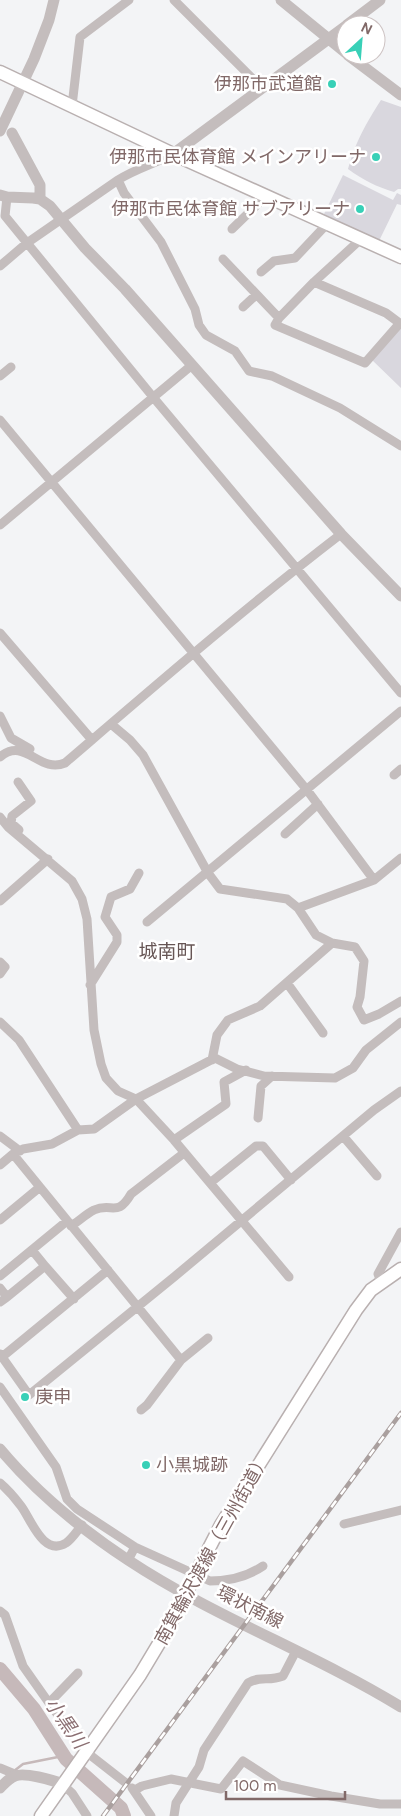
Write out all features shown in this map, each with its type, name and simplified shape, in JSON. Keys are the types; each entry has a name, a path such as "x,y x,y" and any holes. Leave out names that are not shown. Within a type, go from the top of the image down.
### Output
{"main road":[{"path":"0,72 265,197 401,257"},
{"name":"南箕輪沢渡線（三州街道）","path":"41,1816 140,1675 168,1630 221,1525 356,1310 371,1290 401,1269"}],"street":[{"path":"0,131 34,59 54,0"},
{"path":"72,106 80,37 129,0"},
{"path":"174,0 262,88"},
{"path":"280,0 336,45"},
{"path":"360,15 380,0"},
{"path":"0,266 60,219 132,170 153,164 172,154 336,33"},
{"path":"361,65 401,95"},
{"path":"12,133 40,185 40,199"},
{"path":"118,180 124,193 161,242 195,309 199,325 206,335 235,351 250,370 272,376 340,408 401,446"},
{"path":"401,596 341,534 125,289 85,248 50,206 40,199 3,196 5,216 153,398 401,693"},
{"path":"232,229 265,197"},
{"path":"261,272 274,261 295,258 327,224"},
{"path":"314,282 386,313 400,323 365,363 275,325 279,318 314,282 361,239"},
{"path":"223,259 279,318"},
{"path":"242,307 256,294"},
{"path":"0,525 192,365"},
{"path":"0,376 11,367"},
{"path":"0,420 307,790 374,880"},
{"path":"0,757 7,752 19,750 52,766 65,763 193,653 341,534"},
{"path":"0,632 92,740"},
{"path":"148,922 401,711"},
{"path":"0,716 11,738 36,752 39,760"},
{"path":"111,724 130,740 143,755 208,873 220,888 287,899 298,908 316,935 332,943 355,947 364,961 357,1007 364,1020 379,1014 401,1001"},
{"path":"18,782 31,801 12,816 11,823 39,847 38,851"},
{"path":"285,834 318,804"},
{"path":"0,817 8,827 72,881 82,899 87,919 94,1030 106,1078 118,1091 136,1099 174,1140 289,1277"},
{"path":"298,908 374,880 401,858"},
{"path":"0,901 48,859"},
{"path":"90,985 117,942 117,935 106,917 111,897 130,889 139,873"},
{"path":"212,1060 218,1035 228,1020 260,1006 332,943"},
{"path":"0,962 5,967 0,974"},
{"path":"287,983 323,1033"},
{"path":"0,1022 20,1040 78,1130"},
{"path":"0,1165 16,1152 52,1144 78,1130 94,1129 136,1099 215,1058 237,1069 264,1076 335,1078 353,1068 366,1050 401,1022"},
{"path":"174,1140 226,1104 224,1082 246,1070"},
{"path":"258,1118 261,1086 272,1076"},
{"path":"108,1270 74,1299 1,1355 29,1395 374,1110 401,1091"},
{"path":"0,1136 16,1152 40,1187 181,1360"},
{"path":"343,1136 377,1176"},
{"path":"210,1183 256,1146 263,1146 291,1180"},
{"path":"0,1276 69,1223 93,1210 119,1208 126,1203 131,1194 184,1153"},
{"path":"0,1220 40,1187"},
{"path":"381,1282 378,1274 401,1232"},
{"path":"32,1250 74,1299"},
{"path":"0,1288 3,1299 45,1266"},
{"path":"141,1410 147,1405 181,1360 208,1338"},
{"path":"0,1387 56,1467 68,1499 77,1509 115,1536 210,1581 222,1581 252,1574 263,1566"},
{"name":"環状南線","path":"0,1449 50,1501 128,1560 186,1594 401,1707"},
{"path":"0,1483 21,1505 40,1538 47,1544 56,1546 65,1543 82,1525"},
{"path":"344,1524 401,1510"},
{"path":"128,1560 135,1547"},
{"path":"0,1611 5,1615 23,1666 84,1753 130,1786 151,1816"},
{"path":"174,1816 176,1803 199,1767 204,1750 248,1683 257,1678 274,1680 283,1676 296,1651"},
{"path":"49,1703 78,1673"},
{"path":"130,1786 142,1786 171,1779 188,1784 221,1789 243,1761 280,1785 380,1804 401,1804"},
{"path":"0,1768 17,1775 64,1782 87,1816"},
{"path":"0,1788 17,1775"}],"shaded area":[{"name":"伊那市民体育館 メインアリーナ","path":"381,100 401,107 401,189 394,192 370,183 348,169 362,133"},
{"name":"伊那市民体育館 サブアリーナ","path":"343,175 393,200 397,193 401,195 401,205 397,204 379,241 324,214"},
{"path":"401,326 401,388 371,359"}],"waterway":[{"name":"小黒川","path":"0,1669 34,1709 66,1759 121,1808 124,1816"},
{"path":"14,1771 23,1764 63,1756"}],"railway":[{"path":"103,1816 401,1413"}],"place":[{"name":"伊那市武道館","path":"332,84"},
{"name":"伊那市民体育館 メインアリーナ","path":"376,157"},
{"name":"伊那市民体育館 サブアリーナ","path":"360,209"},
{"name":"庚申","path":"25,1397"},
{"name":"小黒城跡","path":"146,1465"}],"district":[{"name":"城南町","path":"167,951"}]}
